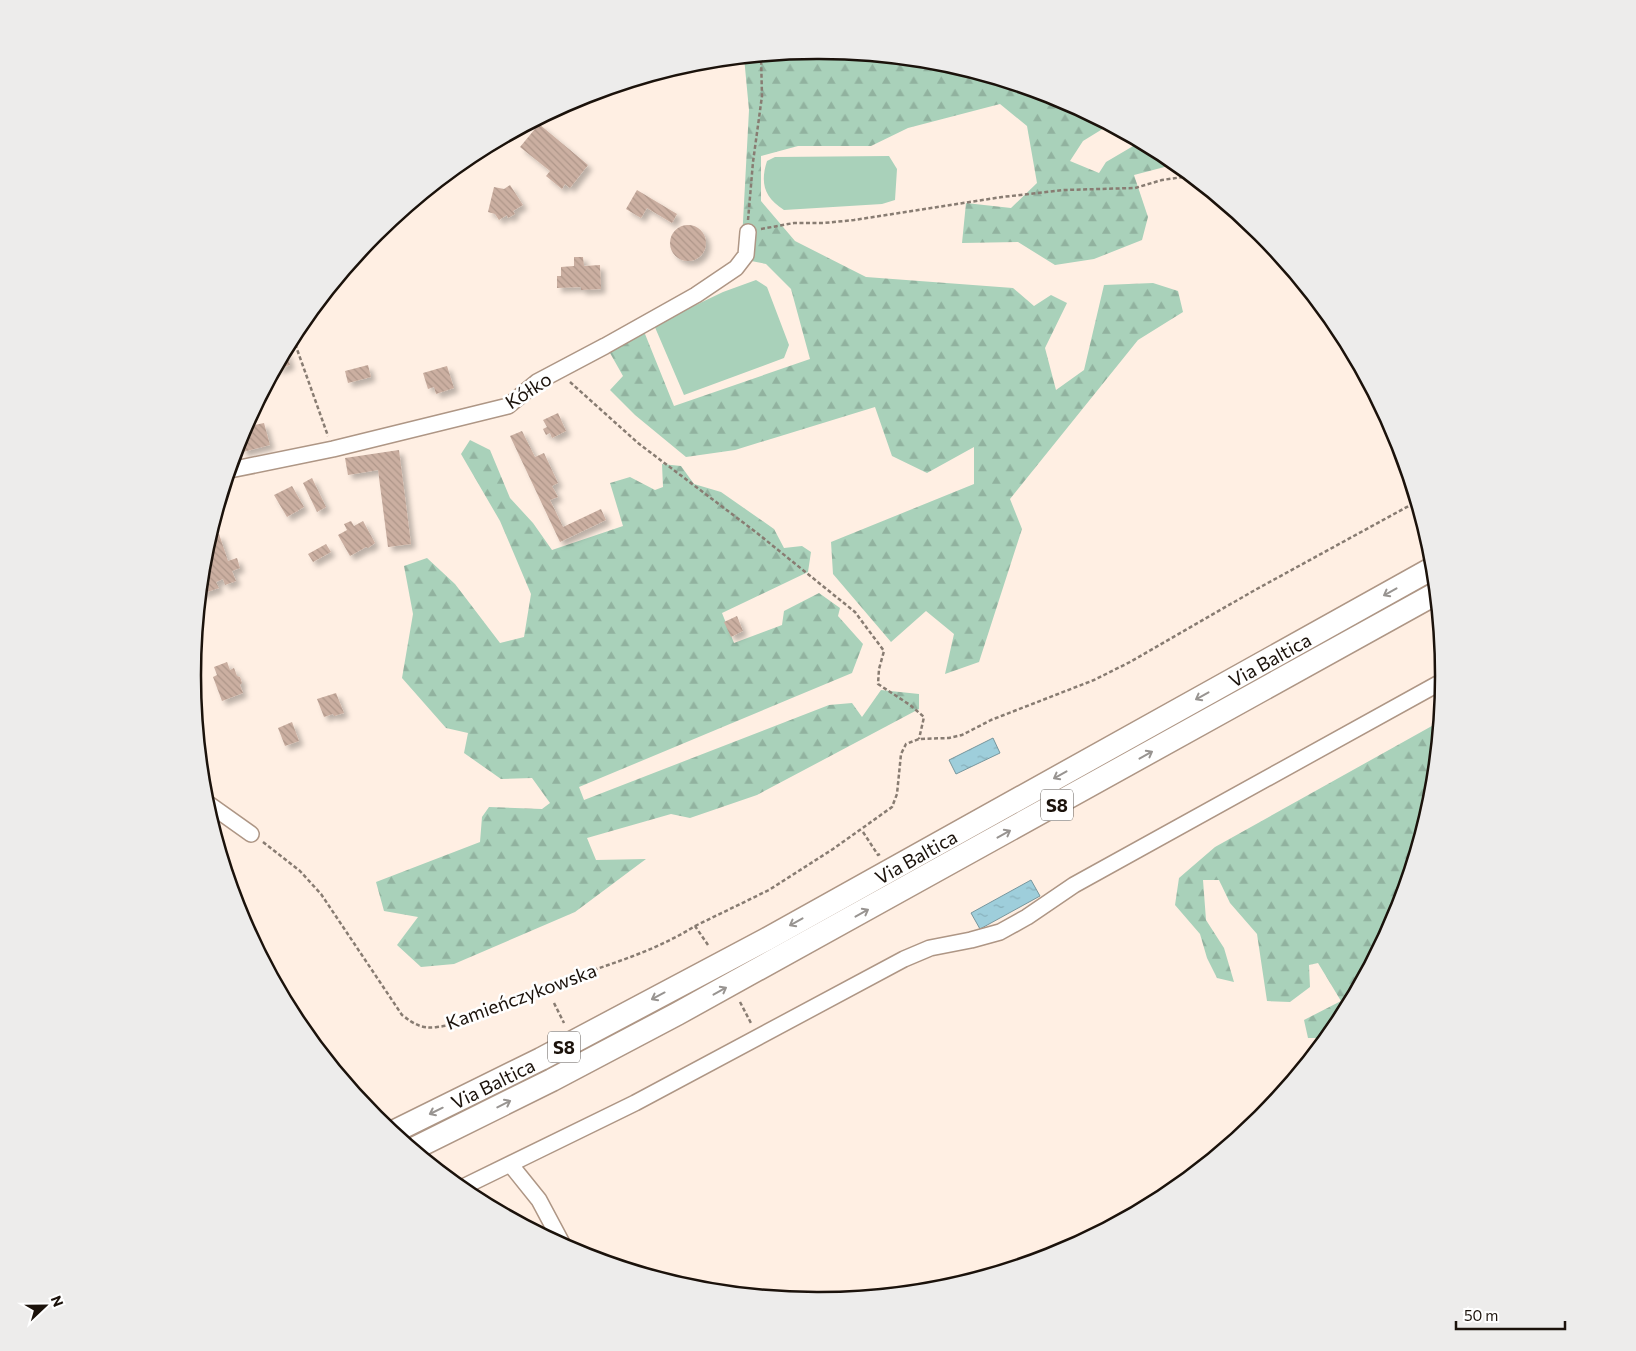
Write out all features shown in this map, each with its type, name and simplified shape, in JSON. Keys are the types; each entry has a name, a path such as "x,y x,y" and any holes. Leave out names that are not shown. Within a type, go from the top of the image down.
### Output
{"highway":[{"name":"Via Baltica","path":"400,1129 541,1058 767,939 1426,572"},
{"name":"Via Baltica","path":"419,1146 552,1080 693,1006 1429,598"}],"street":[{"name":"Kółko","path":"237,469 333,449 508,406 537,382 696,295 736,268 746,255 748,232"},
{"path":"469,1184 635,1103 904,959 930,948 1000,932 1027,917 1074,885 1435,686"},
{"path":"216,809 251,834"},
{"path":"510,1164 539,1200 557,1234"}],"path":[{"path":"761,62 762,96 753,162 748,232 794,223 854,220 1002,196 1064,190 1135,188 1162,180 1181,177"},
{"path":"296,348 333,449"},
{"path":"558,371 638,443 757,533 854,612 884,651 879,670 878,684 910,705 924,717 919,739 942,739 962,735 991,720 1094,680 1130,662 1255,590 1411,505"},
{"name":"Kamieńczykowska","path":"251,834 300,871 321,894 402,1015 416,1025 436,1027 462,1022 536,990 646,952 769,890 833,849 892,807 897,794 901,754 906,744 919,739"},
{"path":"864,832 877,854"},
{"path":"695,926 708,945"},
{"path":"740,1002 758,1037"},
{"path":"554,1003 564,1023"}],"green space":[{"path":"818,59 899,64 978,80 1016,91 1103,129 1083,141 1070,161 1099,173 1106,162 1134,146 1166,167 1134,175 1148,217 1142,240 1094,259 1055,265 1018,242 962,243 966,203 1011,208 1037,183 1027,126 1000,104 908,128 871,146 798,146 761,156 761,201 795,241 866,277 1013,288 1034,306 1051,295 1067,303 1045,348 1056,390 1084,370 1104,285 1153,283 1178,291 1183,312 1138,340 1010,499 1022,529 979,662 945,674 954,634 926,611 891,642 833,574 831,542 974,484 974,447 927,473 892,456 875,407 735,450 686,457 635,415 610,390 623,376 610,353 643,329 674,406 810,359 791,289 766,264 741,259 749,110 745,63"},
{"path":"889,156 897,169 895,200 882,204 784,210 772,200 765,189 764,176 767,161 775,157"},
{"path":"756,280 767,287 789,345 784,358 684,395 654,325 723,292"},
{"path":"470,440 490,450 510,498 533,523 552,550 623,526 610,483 630,477 655,490 663,487 662,464 681,466 694,484 721,492 774,529 784,548 802,546 811,552 808,572 722,613 734,643 782,625 784,611 819,593 840,608 838,616 863,644 852,673 579,787 584,800 829,705 852,703 862,717 881,690 919,694 919,709 757,795 690,818 671,814 587,838 596,860 646,859 575,912 454,964 421,967 397,945 418,917 384,911 376,882 480,842 482,817 489,807 542,809 550,803 532,778 501,779 464,753 468,733 446,728 402,678 413,614 404,566 427,558 455,584 500,643 524,637 531,594 500,521 461,454"},
{"path":"1432,726 1423,796 1414,835 1388,912 1352,984 1331,1018 1316,1038 1308,1038 1304,1020 1341,1001 1318,963 1309,965 1310,987 1290,1002 1267,1001 1257,934 1230,903 1219,880 1203,880 1206,920 1224,948 1234,982 1217,978 1207,958 1200,934 1175,905 1179,878 1215,847"}],"water":[{"path":"993,738 1000,753 956,774 949,760"},
{"path":"1031,880 1040,896 980,929 971,913"}],"building":[{"path":"540,125 588,165 570,188 565,184 562,189 546,176 550,171 520,147"},
{"path":"510,185 523,205 513,211 515,214 508,218 507,215 499,220 495,214 488,212 494,187 504,189"},
{"path":"637,190 677,214 672,223 647,208 641,218 626,209"},
{"path":"688,225 695,226 701,230 705,236 705,250 701,256 695,260 688,261 681,260 675,256 671,250 670,243 671,236 675,230 681,226"},
{"path":"574,257 583,257 584,266 600,265 601,289 581,290 581,287 557,288 557,276 561,276 561,267 574,266"},
{"path":"289,360 290,365 284,367"},
{"path":"368,365 371,377 348,383 345,371"},
{"path":"447,366 454,388 436,394 434,387 428,389 423,373"},
{"path":"558,413 566,431 552,438 550,433 546,435 543,429 547,427 543,420"},
{"path":"264,423 270,445 243,452 248,439 255,425"},
{"path":"522,431 535,457 544,453 558,483 552,486 558,497 550,500 563,527 601,509 606,520 560,542 510,436"},
{"path":"399,450 411,544 388,547 378,470 348,475 345,458"},
{"path":"312,478 326,507 317,512 303,483"},
{"path":"292,486 304,507 287,517 274,495"},
{"path":"351,521 354,526 363,521 375,543 350,556 338,535 347,530 344,524"},
{"path":"218,535 228,561 237,558 240,568 232,571 236,581 225,585 223,579 216,582 219,588 207,592 213,555"},
{"path":"326,544 331,552 313,562 308,554"},
{"path":"737,616 743,631 731,637 724,622"},
{"path":"227,662 230,670 234,668 237,676 240,677 243,693 222,701 213,677 217,675 214,667"},
{"path":"336,693 344,713 324,717 317,699"},
{"path":"292,722 299,741 285,746 278,728"}]}
